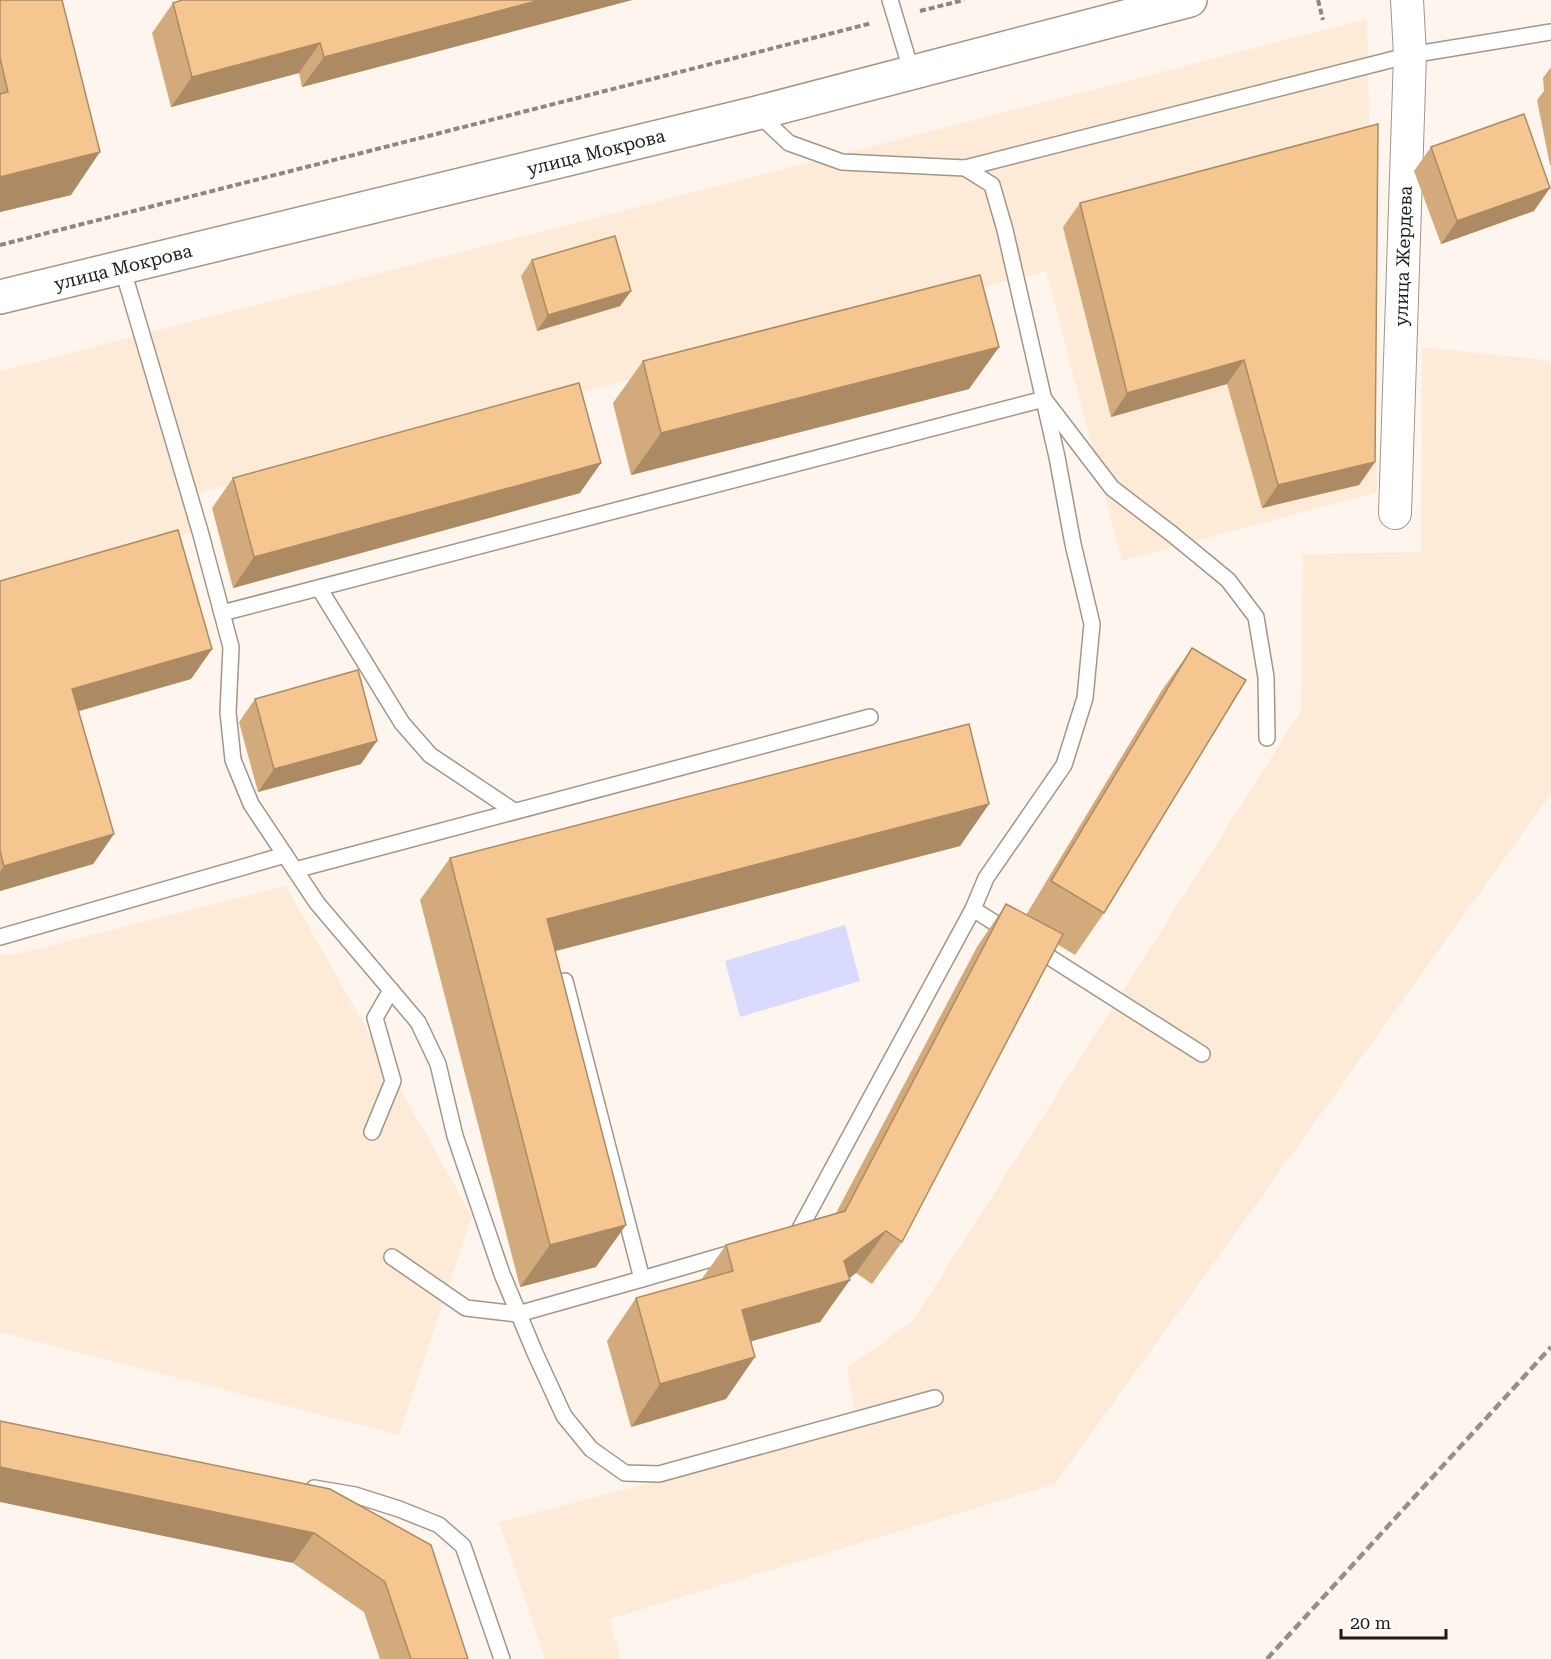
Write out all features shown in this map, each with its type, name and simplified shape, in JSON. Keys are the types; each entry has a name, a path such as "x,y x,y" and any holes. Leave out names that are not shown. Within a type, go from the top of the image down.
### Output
{"main road":[{"name":"улица Мокрова","path":"0,297 757,113 1190,0"}],"street":[{"name":"улица Жердева","path":"1395,513 1410,55 1407,0"}],"lane":[{"path":"890,0 912,73"},
{"path":"757,113 789,142 842,162 965,168 1410,55 1551,32"},
{"path":"775,1241 797,1234 973,909 986,878 1064,765 1085,698 1092,624 1073,544 1044,399 1005,230 992,185 965,168"},
{"path":"122,267 200,531 231,647 228,712 233,760 250,804 317,903 418,1022 438,1064 455,1136 502,1274 564,1416 591,1449 625,1473 659,1474 935,1398"},
{"path":"222,613 1044,399"},
{"path":"1044,399 1112,488 1228,580 1256,617 1266,677 1267,738"},
{"path":"319,588 402,723 430,755 514,812"},
{"path":"295,870 870,717"},
{"path":"0,937 285,855"},
{"path":"973,909 1202,1054"},
{"path":"565,981 642,1278"},
{"path":"372,1132 393,1081 375,1018 391,990"},
{"path":"392,1257 466,1308 518,1314 753,1247"},
{"path":"296,1485 355,1495 399,1509 439,1525 464,1546 502,1659"}],"path":[{"path":"0,245 964,0"},
{"path":"1318,0 1323,20"}],"shaded area":[{"path":"1367,19 1377,492 1122,561 1046,271 189,495 200,531 0,585 0,371"},
{"path":"1422,347 1551,361 1551,794 1055,1484 609,1619 621,1659 545,1659 499,1522 857,1429 847,1367 912,1322 1301,711 1303,554 1421,552"},
{"path":"286,886 472,1216 399,1435 0,1332 0,955 13,955"},
{"path":"845,925 860,981 740,1017 725,961"}],"building":[{"path":"0,0 62,0 100,152 0,177 0,94 8,92 0,58"},
{"path":"182,0 540,0 324,57 320,43 192,77 173,3"},
{"path":"1524,114 1550,188 1457,221 1431,147"},
{"path":"1378,124 1375,462 1278,485 1244,360 1127,393 1080,203"},
{"path":"615,236 631,291 548,315 532,260"},
{"path":"980,275 999,347 661,433 643,361"},
{"path":"579,383 601,463 254,557 233,478"},
{"path":"178,530 212,649 72,689 114,834 4,866 0,851 0,581"},
{"path":"1192,648 1246,680 1104,913 1051,881"},
{"path":"358,670 377,741 274,769 255,699"},
{"path":"969,724 989,804 547,919 626,1225 550,1245 450,858"},
{"path":"1006,904 1063,934 902,1242 886,1231 844,1261 850,1280 742,1310 755,1357 660,1384 636,1298 733,1271 726,1245 845,1211"},
{"path":"0,1421 330,1489 431,1545 468,1659 411,1659 385,1582 314,1533 0,1467"}],"railway":[{"path":"1267,1659 1551,1347"}]}
